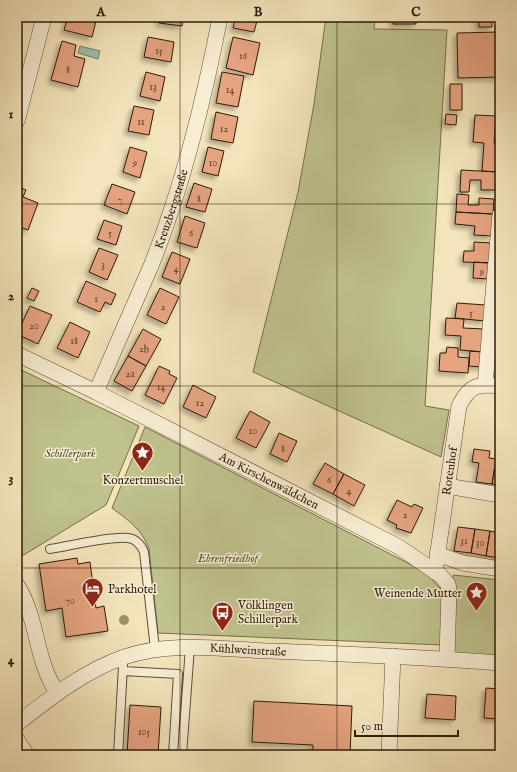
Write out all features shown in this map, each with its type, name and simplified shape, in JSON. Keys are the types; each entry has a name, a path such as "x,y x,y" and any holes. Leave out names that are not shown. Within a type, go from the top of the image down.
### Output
{"street":[{"path":"17,121 44,17"},
{"name":"Kreuzbergstraße","path":"96,392 151,266 173,204 197,119 220,17"},
{"path":"485,385 500,215"},
{"path":"492,318 500,296"},
{"name":"Am Kirschenwäldchen","path":"17,354 96,392 399,547 435,572 448,584 450,590 447,658"},
{"name":"Rotenhof","path":"435,572 459,406 463,397 473,387 485,385 500,386"},
{"path":"447,486 500,495"},
{"path":"437,554 463,563 500,569"},
{"path":"17,585 25,602 48,677 57,692"},
{"name":"Kühlweinstraße","path":"17,724 57,692 84,675 123,664 155,649 173,646 447,658 500,663"},
{"path":"389,755 393,656"},
{"path":"17,740 27,755"}],"lane":[{"path":"50,549 113,539 129,538 138,542 144,552 155,649"},
{"path":"182,755 190,647"},
{"path":"118,755 123,664 178,674 173,755"}],"green space":[{"path":"326,17 375,17 374,29 447,30 425,406 449,410 441,457 253,372 298,192 314,104"},
{"name":"Schillerpark","path":"17,368 139,426 106,505 17,559"},
{"name":"Ehrenfriedhof","path":"145,427 425,572 442,590 442,645 158,633 149,549 143,536 138,530 112,508"},
{"path":"453,575 500,580 500,656 454,653"}],"shaded area":[{"path":"80,46 100,51 98,59 78,53"}],"building":[{"path":"68,17 97,17 92,37 64,30"},
{"path":"160,17 183,17 182,26 159,23"},
{"path":"236,17 258,17 254,32 233,28"},
{"path":"393,17 416,17 416,24 393,24"},
{"path":"479,17 492,17 492,27 479,27"},
{"path":"500,32 500,77 458,78 457,33"},
{"path":"148,37 174,42 171,62 144,57"},
{"path":"233,37 260,43 253,75 226,68"},
{"path":"62,41 76,45 74,56 85,59 78,87 51,80"},
{"path":"146,72 165,77 160,101 140,96"},
{"path":"222,72 244,76 238,107 216,103"},
{"path":"450,84 462,84 462,110 450,110"},
{"path":"134,106 154,110 149,135 128,131"},
{"path":"216,112 238,117 233,143 211,139"},
{"path":"446,114 457,115 456,125 445,124"},
{"path":"475,115 496,116 494,143 500,144 498,172 482,171 484,143 473,142"},
{"path":"130,147 147,152 140,178 123,172"},
{"path":"208,147 224,151 218,176 202,172"},
{"path":"461,170 498,172 497,190 481,190 481,180 470,180 469,192 460,192"},
{"path":"194,183 212,189 205,212 186,207"},
{"path":"112,184 135,192 127,214 104,205"},
{"path":"17,186 26,190 23,197 38,203 28,230 17,226"},
{"path":"457,194 469,195 468,205 479,205 479,198 494,199 493,214 456,212"},
{"path":"456,212 493,214 492,236 474,235 475,226 455,224"},
{"path":"185,216 205,223 197,248 177,242"},
{"path":"104,220 122,226 116,245 97,239"},
{"path":"474,242 492,243 491,263 463,262 464,251 474,251"},
{"path":"99,248 118,255 107,280 89,272"},
{"path":"172,252 190,259 180,284 162,277"},
{"path":"474,262 491,263 489,279 473,278"},
{"path":"86,281 116,294 111,305 105,302 100,312 77,302"},
{"path":"32,288 39,291 34,301 27,298"},
{"path":"160,288 179,297 166,324 147,315"},
{"path":"457,303 486,305 485,321 455,318"},
{"path":"30,306 52,315 38,344 17,334"},
{"path":"446,318 464,319 463,328 485,329 483,352 460,350 461,336 445,335"},
{"path":"70,322 90,332 78,358 57,348"},
{"path":"143,329 161,339 146,366 128,356"},
{"path":"447,347 458,348 458,357 469,358 468,373 439,371 440,353 446,353"},
{"path":"470,351 483,352 482,367 469,366"},
{"path":"128,356 146,366 132,391 114,381"},
{"path":"159,366 170,371 169,374 177,378 164,404 145,395"},
{"path":"193,385 216,397 206,418 183,407"},
{"path":"250,411 270,422 256,448 236,438"},
{"path":"279,433 297,441 287,462 270,454"},
{"path":"474,449 490,451 489,458 496,459 492,484 476,482 479,463 472,462"},
{"path":"496,459 500,460 500,485 492,484"},
{"path":"325,463 344,474 333,494 313,484"},
{"path":"344,474 365,485 354,506 333,494"},
{"path":"397,500 412,507 414,504 423,508 411,533 396,528 397,525 387,520"},
{"path":"458,527 475,529 471,553 454,551"},
{"path":"475,529 490,531 486,556 471,553"},
{"path":"490,531 500,533 500,558 486,556"},
{"path":"77,558 78,564 90,562 96,608 104,606 108,631 66,637 62,608 46,611 39,564"},
{"path":"486,688 500,689 500,719 484,718"},
{"path":"427,694 456,696 455,720 425,718"},
{"path":"254,701 352,706 350,755 313,755 313,745 252,742"},
{"path":"130,705 161,707 158,755 127,755"}],"place":[{"name":"Konzertmuschel","path":"143,472"},
{"name":"Parkhotel","path":"93,608"},
{"name":"Weinende Mutter","path":"477,612"},
{"name":"Völklingen Schillerpark","path":"222,632"}]}
